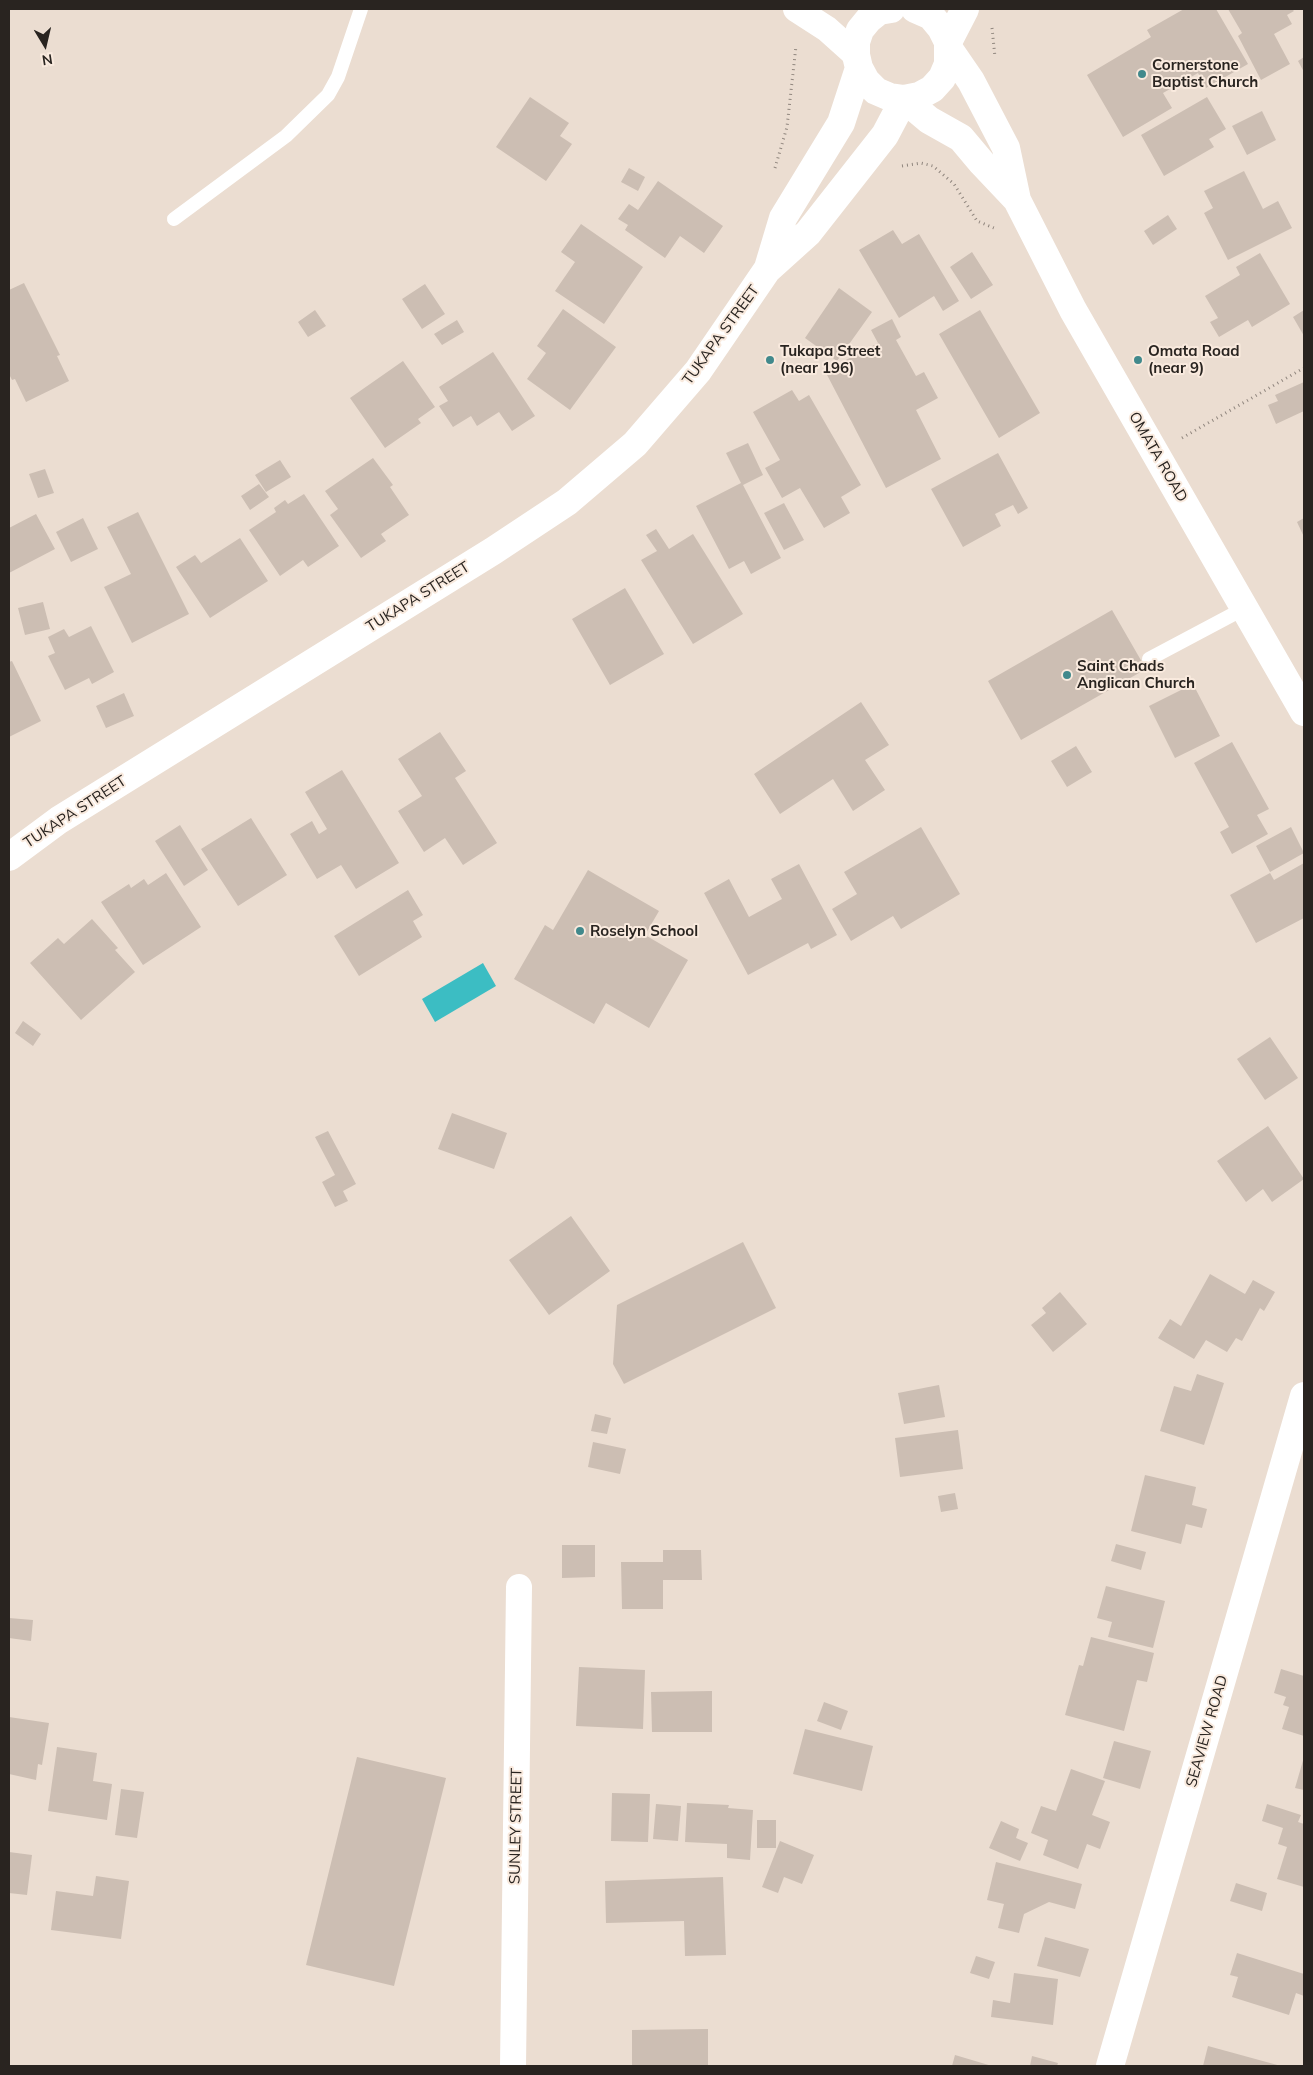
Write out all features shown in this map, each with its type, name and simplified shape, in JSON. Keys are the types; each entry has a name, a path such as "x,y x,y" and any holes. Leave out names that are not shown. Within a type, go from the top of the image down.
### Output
{"main road":[{"name":"OMATA ROAD","path":"915,9 931,16 941,28 948,46 971,81 1006,148 1018,200 1073,310 1304,712"},
{"path":"858,61 866,81 876,91 890,97 904,99 919,96 932,89 942,78 948,64 948,46 965,9"},
{"name":"TUKAPA STREET","path":"767,270 783,218 841,123 858,61 856,42 860,30 876,11"},
{"name":"TUKAPA STREET","path":"9,857 59,820 485,556 567,502 635,444 698,371 767,270 808,233 885,135 904,99"},
{"name":"OMATA ROAD","path":"904,99 929,120 961,138 1018,200"},
{"name":"SEAVIEW ROAD","path":"1110,2066 1304,1396"}],"street":[{"path":"796,9 828,29 858,61"},
{"name":"SUNLEY STREET","path":"513,2066 518,1587"}],"lane":[{"path":"174,219 286,136 328,95 338,77 362,9"},
{"path":"1149,658 1245,608"}],"path":[{"path":"775,173 775,165 787,127 797,40"},
{"path":"933,166 954,184 977,221"},
{"path":"1155,453 1304,368"}],"water":[{"path":"483,963 496,986 435,1022 422,999"}],"building":[{"name":"Cornerstone Baptist Church","path":"1184,9 1216,9 1248,64 1206,88 1198,73 1163,93 1172,108 1123,137 1087,75 1151,37 1147,30"},
{"path":"1228,9 1292,9 1294,11 1287,15 1292,24 1274,34 1290,64 1261,80 1238,36 1242,33"},
{"path":"1304,57 1304,72 1298,61"},
{"path":"530,97 569,123 560,136 572,144 546,181 496,147"},
{"path":"1207,97 1226,129 1209,139 1214,147 1164,176 1141,135"},
{"path":"1262,111 1276,140 1247,155 1232,126"},
{"path":"629,168 645,177 638,191 621,182"},
{"path":"1244,171 1263,209 1278,201 1292,228 1228,260 1204,213 1213,208 1204,191"},
{"path":"658,181 723,226 704,253 680,236 665,258 625,230 628,225 618,219 629,204 638,210"},
{"path":"1168,215 1177,229 1153,245 1144,231"},
{"path":"581,224 643,267 604,324 555,291 575,262 561,252"},
{"path":"893,230 902,244 919,234 959,301 943,311 934,296 899,318 859,250"},
{"path":"972,252 993,285 971,299 950,267"},
{"path":"1260,253 1290,304 1252,327 1248,320 1219,337 1210,322 1218,318 1205,296 1240,275 1236,267"},
{"path":"24,283 60,355 57,356 69,381 26,402 15,379 12,380 9,374 9,290"},
{"path":"425,284 445,314 422,329 402,299"},
{"path":"839,288 872,312 837,361 805,338"},
{"path":"563,309 616,347 570,410 527,379 546,353 537,346"},
{"path":"315,310 326,326 308,337 298,322"},
{"path":"980,310 1040,413 999,438 939,334"},
{"path":"1304,310 1304,336 1293,317"},
{"path":"892,319 901,337 896,340 916,376 924,372 938,398 916,410 941,459 886,488 825,371 878,343 871,330"},
{"path":"457,320 464,332 442,345 434,334"},
{"path":"493,352 535,416 512,431 499,412 477,426 471,416 453,427 439,406 448,401 439,387"},
{"path":"403,361 435,407 418,419 421,423 385,448 350,398"},
{"path":"1304,382 1304,411 1276,424 1268,405 1278,401 1275,395"},
{"path":"792,390 799,401 809,395 861,485 841,497 850,513 824,528 800,488 782,498 765,468 780,460 753,412"},
{"path":"748,443 763,475 743,485 781,558 751,574 744,561 729,569 696,506 741,483 726,453"},
{"path":"998,453 1028,508 1018,514 1013,505 995,514 1001,526 963,547 931,489"},
{"path":"373,458 393,485 390,487 409,515 381,534 386,541 361,558 330,515 338,509 325,491"},
{"path":"280,460 291,477 266,492 255,475"},
{"path":"45,469 54,493 38,498 29,474"},
{"path":"259,484 269,497 250,510 241,496"},
{"path":"304,494 339,546 308,567 303,560 280,576 249,530 276,512 274,508 285,500 288,504"},
{"path":"784,503 804,540 784,550 764,513"},
{"path":"138,512 189,614 132,643 104,587 131,574 107,527"},
{"path":"36,514 55,549 9,573 9,528"},
{"path":"83,518 98,549 71,562 56,532"},
{"path":"1304,518 1304,537 1297,522"},
{"path":"656,529 669,549 693,534 743,614 693,644 641,560 657,551 646,535"},
{"path":"240,538 268,581 210,618 176,567 195,555 201,563"},
{"path":"625,588 664,654 610,685 572,619"},
{"path":"43,602 50,629 25,635 18,608"},
{"name":"Saint Chads Anglican Church","path":"1112,610 1146,669 1021,740 988,681"},
{"path":"91,626 114,672 92,684 89,678 65,690 48,656 55,653 48,637 64,629 69,637"},
{"path":"12,661 41,721 9,737 9,662"},
{"path":"1193,684 1220,736 1175,758 1149,706"},
{"path":"124,693 134,716 106,728 96,706"},
{"path":"861,702 889,745 865,760 885,790 853,811 833,779 780,814 754,774"},
{"path":"440,732 466,771 455,778 497,843 463,865 445,838 424,852 398,811 422,796 398,759"},
{"path":"1232,742 1269,809 1257,815 1268,834 1232,854 1220,832 1229,827 1194,763"},
{"path":"1076,746 1092,772 1067,787 1051,761"},
{"path":"342,770 399,863 356,889 341,865 317,879 290,834 312,821 319,834 327,829 305,792"},
{"path":"251,818 287,875 238,906 201,849"},
{"path":"180,825 208,870 184,886 155,841"},
{"path":"921,827 960,894 901,929 893,916 851,941 832,909 857,894 844,872"},
{"path":"1291,827 1304,853 1270,872 1256,846"},
{"path":"1304,863 1304,918 1256,943 1230,895 1270,873 1274,880"},
{"path":"799,864 837,935 811,949 808,943 748,975 704,893 729,879 749,917 782,899 771,879"},
{"path":"588,870 659,911 645,935 688,960 649,1028 606,1003 594,1024 514,979 545,925 553,930"},
{"path":"166,873 201,927 143,965 101,902 129,884 131,888 144,879 148,885"},
{"path":"408,890 423,915 413,921 422,937 359,976 334,936"},
{"path":"92,919 118,948 115,950 135,972 81,1020 30,963 58,938 64,944"},
{"path":"23,1021 41,1034 33,1046 15,1033"},
{"path":"1270,1037 1298,1078 1265,1100 1237,1059"},
{"path":"452,1113 507,1133 494,1169 438,1149"},
{"path":"1268,1126 1304,1179 1272,1202 1263,1189 1246,1202 1217,1161"},
{"path":"328,1131 356,1184 343,1191 348,1201 335,1207 322,1182 335,1175 315,1137"},
{"path":"571,1216 610,1271 549,1315 509,1260"},
{"path":"743,1242 776,1308 624,1384 613,1364 617,1305"},
{"path":"1210,1274 1245,1294 1253,1280 1275,1292 1264,1311 1260,1308 1242,1341 1236,1338 1227,1352 1206,1340 1194,1359 1158,1338 1170,1319 1181,1326"},
{"path":"1060,1292 1087,1324 1053,1352 1031,1325 1046,1313 1042,1308"},
{"path":"1197,1374 1224,1383 1204,1445 1160,1431 1174,1386 1191,1391"},
{"path":"939,1385 945,1417 904,1424 898,1393"},
{"path":"595,1414 611,1418 607,1434 591,1431"},
{"path":"958,1430 963,1469 900,1477 895,1438"},
{"path":"593,1442 626,1449 620,1474 588,1467"},
{"path":"1145,1475 1196,1487 1192,1505 1207,1509 1202,1528 1186,1524 1181,1544 1131,1531"},
{"path":"955,1493 958,1509 941,1512 938,1496"},
{"path":"1116,1544 1146,1552 1141,1570 1111,1561"},
{"path":"562,1545 595,1545 595,1577 562,1578"},
{"path":"663,1550 701,1550 702,1580 663,1580 663,1609 622,1609 621,1562 663,1562"},
{"path":"1106,1586 1165,1601 1153,1648 1108,1637 1112,1622 1097,1618"},
{"path":"9,1618 33,1620 31,1641 9,1638"},
{"path":"1091,1637 1154,1653 1147,1682 1137,1680 1124,1731 1065,1715 1079,1665 1083,1666"},
{"path":"579,1667 645,1670 643,1729 576,1726"},
{"path":"1281,1669 1304,1676 1304,1736 1282,1729 1289,1707 1283,1705 1286,1697 1274,1693"},
{"path":"712,1691 712,1732 652,1732 651,1692"},
{"path":"824,1702 848,1711 841,1730 817,1721"},
{"path":"9,1717 49,1723 42,1765 38,1764 36,1780 9,1774"},
{"path":"805,1729 873,1746 862,1791 793,1774"},
{"path":"1114,1741 1151,1751 1140,1789 1103,1778"},
{"path":"57,1747 97,1753 93,1781 112,1784 107,1820 48,1811"},
{"path":"357,1757 446,1778 394,1986 306,1965"},
{"path":"1304,1757 1304,1790 1295,1788"},
{"path":"1071,1769 1105,1781 1092,1815 1110,1822 1100,1849 1087,1844 1078,1869 1043,1855 1048,1840 1031,1833 1041,1806 1056,1811"},
{"path":"121,1789 144,1792 137,1838 115,1835"},
{"path":"612,1793 650,1794 648,1842 611,1841"},
{"path":"687,1803 729,1805 728,1808 753,1810 750,1860 727,1858 727,1844 685,1842"},
{"path":"656,1804 681,1806 678,1841 653,1839"},
{"path":"1267,1804 1301,1815 1298,1822 1304,1824 1304,1887 1277,1879 1287,1847 1278,1844 1283,1828 1262,1821"},
{"path":"757,1820 776,1820 776,1848 757,1848"},
{"path":"1001,1821 1019,1829 1016,1838 1028,1843 1020,1861 989,1848"},
{"path":"780,1841 814,1855 802,1884 784,1877 778,1893 762,1887"},
{"path":"9,1852 32,1855 27,1895 9,1893"},
{"path":"996,1862 1082,1884 1075,1909 1049,1902 1024,1914 1019,1933 998,1928 1004,1904 987,1900"},
{"path":"96,1876 129,1881 121,1939 51,1930 56,1891 93,1896"},
{"path":"723,1877 726,1955 685,1956 684,1921 606,1923 605,1881"},
{"path":"1236,1883 1267,1893 1262,1911 1230,1901"},
{"path":"1045,1937 1089,1949 1080,1977 1037,1966"},
{"path":"1237,1953 1304,1974 1304,1996 1296,1993 1289,2015 1232,1997 1238,1977 1230,1975"},
{"path":"976,1956 995,1962 989,1979 970,1973"},
{"path":"1014,1973 1058,1979 1053,2025 991,2017 993,2000 1010,2003"},
{"path":"708,2029 708,2066 632,2066 632,2030"},
{"path":"1208,2046 1281,2066 1203,2066"},
{"path":"955,2055 992,2066 952,2066"},
{"path":"1032,2056 1058,2063 1057,2066 1030,2066"}],"place":[{"name":"Cornerstone Baptist Church","path":"1142,74"},
{"name":"Tukapa Street (near 196)","path":"770,360"},
{"name":"Omata Road (near 9)","path":"1138,360"},
{"name":"Saint Chads Anglican Church","path":"1067,675"},
{"name":"Roselyn School","path":"580,931"}]}
